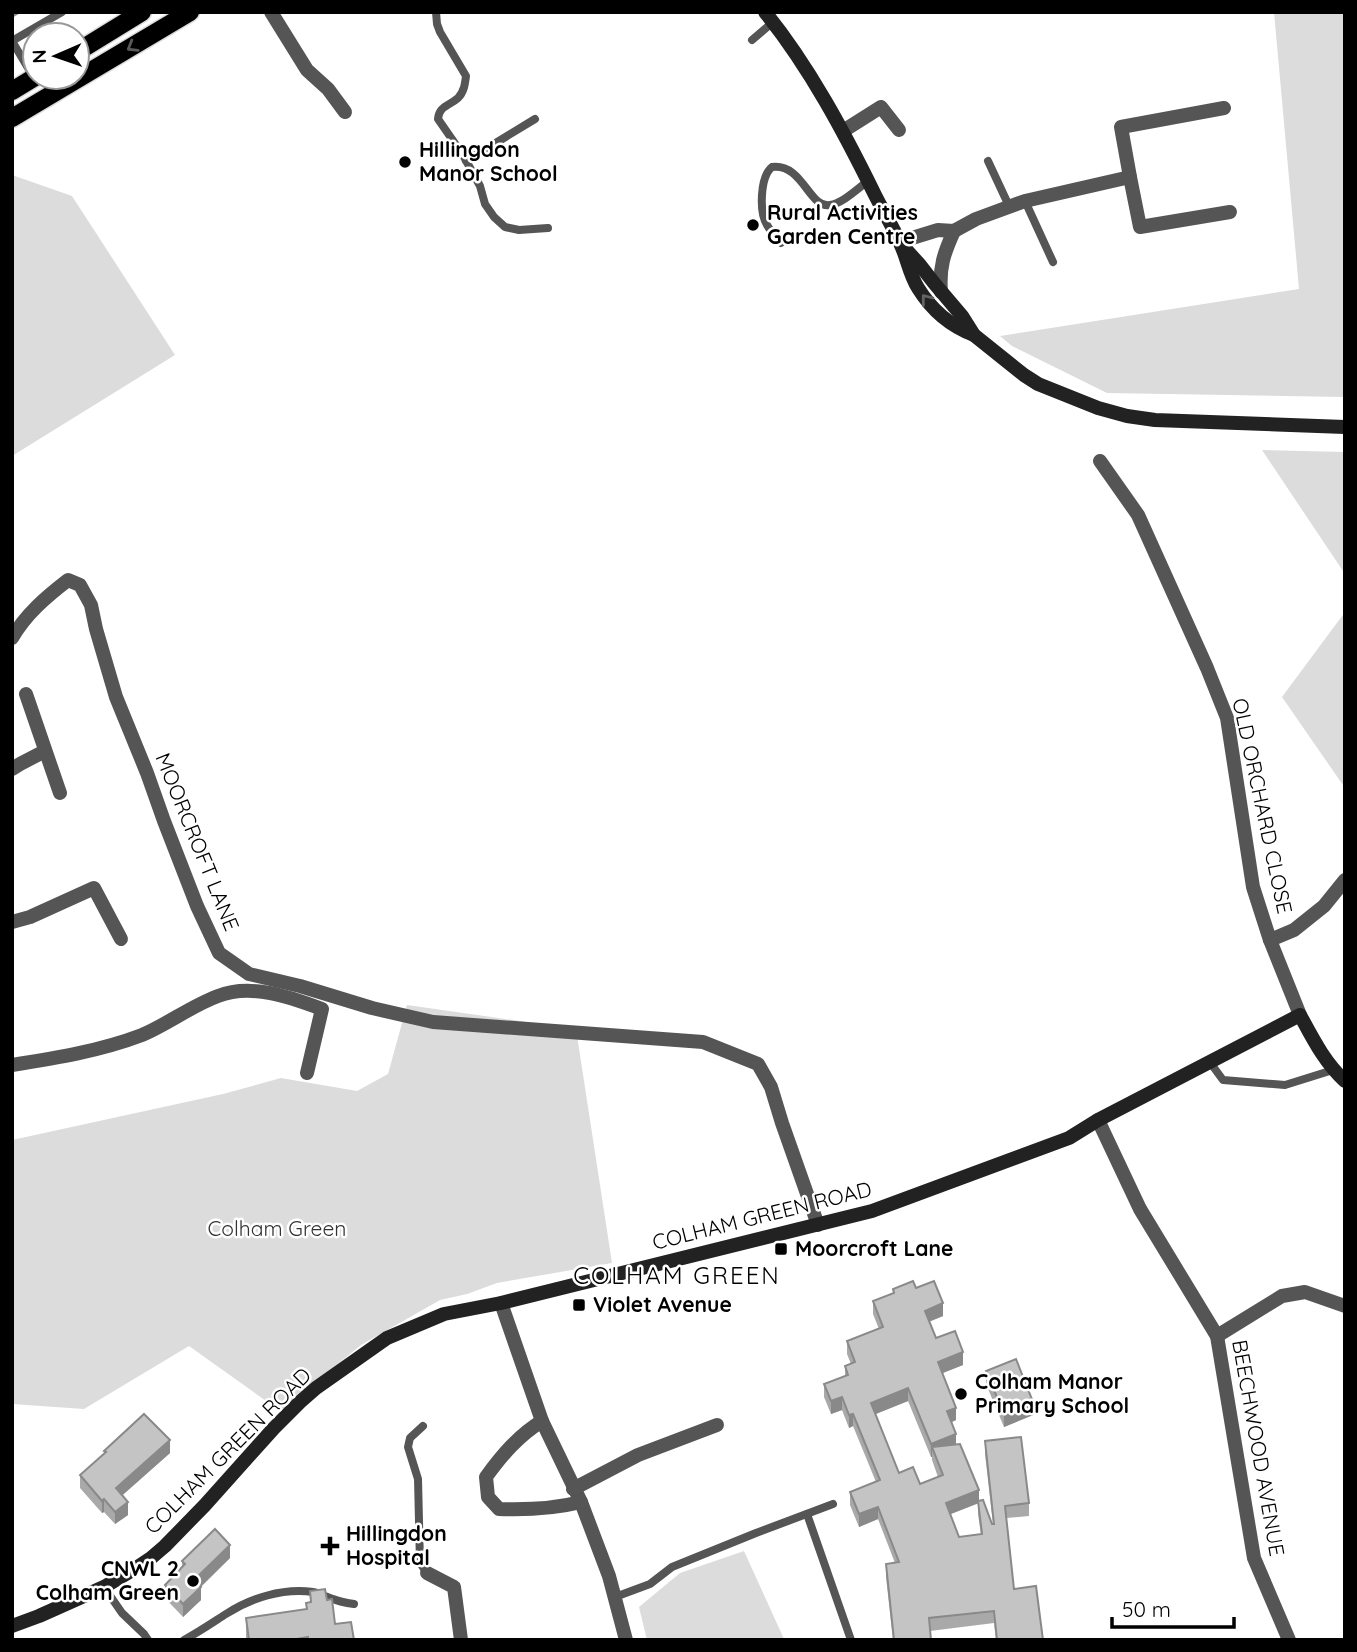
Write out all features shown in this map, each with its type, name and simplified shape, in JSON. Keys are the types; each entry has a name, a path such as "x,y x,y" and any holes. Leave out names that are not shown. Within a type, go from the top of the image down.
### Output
{"main road":[{"path":"91,43 142,12"},
{"path":"12,118 190,12"}],"street":[{"path":"271,12 307,70 328,89 345,112"},
{"path":"769,17 796,54 843,131 901,244 917,287 935,309 960,330 974,335"},
{"path":"843,131 881,107 899,130"},
{"path":"1224,108 1121,127 1140,227 1230,212"},
{"path":"901,244 938,230 954,231 976,219 1025,201 1130,177"},
{"path":"941,292 943,256 954,231"},
{"path":"901,244 962,316 974,335 994,353 1038,384 1119,414 1163,420 1345,427"},
{"name":"OLD ORCHARD CLOSE","path":"1100,461 1138,515 1227,718 1253,887 1270,940 1300,1015"},
{"name":"MOORCROFT LANE","path":"12,638 37,605 68,580 80,585 91,605 116,697 148,773 197,906 219,953 249,974 433,1022 703,1042 758,1064 771,1087 818,1226"},
{"path":"26,694 60,793"},
{"path":"12,769 45,751"},
{"path":"1270,940 1294,930 1324,906 1345,880"},
{"path":"12,922 30,918 94,888 121,939"},
{"path":"12,1065 104,1048 144,1034 220,995 249,991 294,999 322,1009 307,1073"},
{"path":"1300,1015 1333,1070 1345,1080"},
{"name":"COLHAM GREEN ROAD","path":"12,1626 104,1587 165,1546 300,1402 387,1338 444,1314 501,1303 872,1211 1069,1138 1098,1119 1300,1015"},
{"name":"BEECHWOOD AVENUE","path":"1098,1119 1140,1209 1217,1336 1254,1558 1289,1640"},
{"path":"1217,1336 1282,1296 1305,1293 1345,1306"},
{"path":"501,1303 542,1421 581,1502 609,1576 626,1640"},
{"path":"542,1421 527,1430 506,1450 486,1478 488,1497 499,1509 556,1508 581,1502"},
{"path":"573,1489 638,1455 717,1425"},
{"path":"427,1573 454,1587 461,1640"}],"lane":[{"path":"46,21 62,12"},
{"path":"436,12 440,32 466,76 463,92 458,99 440,111 438,120 466,161 480,186 485,204 494,217 505,227 519,230 548,228"},
{"path":"752,40 769,17"},
{"path":"21,36 12,41 21,55"},
{"path":"466,161 535,119"},
{"path":"988,161 1009,206"},
{"path":"781,243 766,224 763,213 765,175 772,167 784,168 798,177 817,202 823,205 835,203 869,181"},
{"path":"1025,201 1053,262"},
{"path":"1209,1061 1223,1080 1285,1085 1333,1070"},
{"path":"423,1426 410,1438 408,1447 418,1479 420,1563 427,1573"},
{"path":"615,1597 650,1584 673,1567 833,1504"},
{"path":"807,1514 851,1640"},
{"path":"104,1587 122,1613 148,1640"},
{"path":"184,1640 247,1603 286,1591 316,1592 337,1601 354,1604"}],"green space":[{"path":"1274,12 1345,12 1345,397 1107,393 1012,346 1000,336 1299,289"},
{"path":"12,175 72,196 175,355 12,456"},
{"path":"1262,450 1345,452 1345,574"},
{"path":"1345,612 1345,788 1282,697"},
{"name":"Colham Green","path":"407,1005 576,1029 612,1263 497,1283 440,1300 361,1345 280,1411 189,1346 84,1409 12,1404 12,1140 223,1094 281,1078 357,1091 388,1074"},
{"path":"744,1551 784,1639 647,1640 639,1607 680,1573"}],"building":[{"path":"913,1281 916,1288 934,1281 943,1303 925,1311 936,1338 955,1331 963,1352 938,1362 956,1408 947,1411 956,1434 931,1444 908,1388 871,1403 899,1473 913,1467 920,1484 943,1475 932,1447 960,1444 979,1490 946,1503 959,1537 982,1534 978,1501 983,1500 994,1524 985,1441 1021,1437 1029,1503 1005,1506 1014,1589 1036,1586 1043,1640 997,1640 994,1611 929,1618 931,1640 894,1640 886,1564 899,1562 878,1507 859,1514 850,1492 880,1480 853,1414 849,1415 842,1397 831,1401 824,1384 848,1375 845,1366 855,1362 847,1341 883,1327 873,1301 894,1293 893,1289"},
{"path":"1016,1359 1033,1402 1004,1414 986,1371"},
{"path":"144,1414 170,1440 116,1488 128,1502 115,1512 80,1475"},
{"path":"215,1529 230,1545 194,1580 201,1587 183,1604 165,1585 185,1564 182,1561"},
{"path":"325,1589 327,1600 332,1599 335,1624 351,1622 354,1640 308,1640 308,1637 291,1640 249,1640 246,1618 307,1609 306,1603 311,1602 310,1591"}],"place":[{"name":"Hillingdon Manor School","path":"405,162"},
{"name":"Rural Activities Garden Centre","path":"753,225"},
{"name":"Moorcroft Lane","path":"781,1249"},
{"name":"Violet Avenue","path":"579,1305"},
{"name":"Colham Manor Primary School","path":"961,1394"},
{"name":"Hillingdon Hospital","path":"330,1546"},
{"name":"CNWL 2 Colham Green","path":"193,1581"}],"district":[{"name":"COLHAM GREEN","path":"677,1276"}]}
